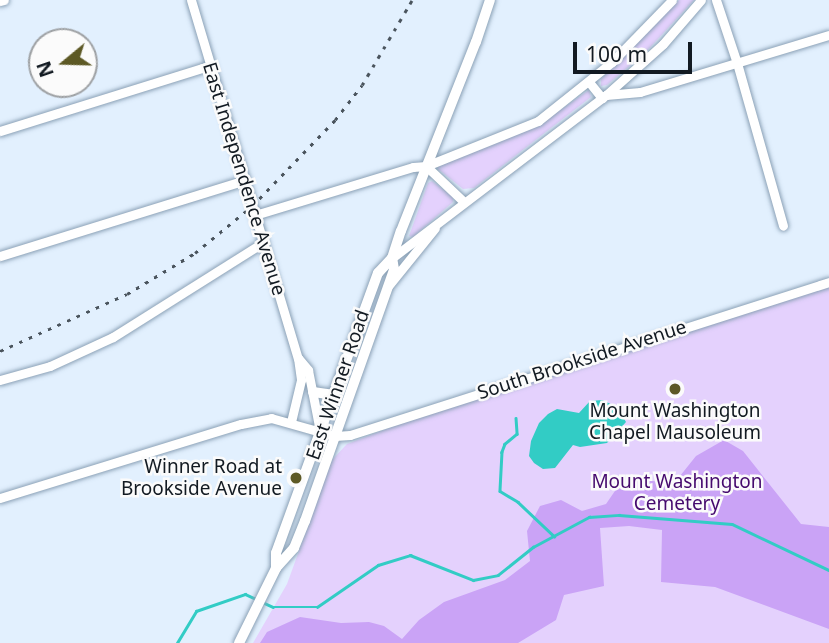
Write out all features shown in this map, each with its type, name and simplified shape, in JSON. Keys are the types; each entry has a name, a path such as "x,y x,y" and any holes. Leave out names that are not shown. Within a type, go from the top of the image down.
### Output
{"main road":[{"path":"387,286 394,269 392,258 490,0"},
{"name":"East Winner Road","path":"276,568 276,553 360,323 383,265 392,258"},
{"name":"East Winner Road","path":"239,643 276,568 294,548 387,286"},
{"path":"360,323 373,327"},
{"path":"313,392 334,395"}],"street":[{"name":"East Independence Avenue","path":"191,0 298,358 301,380 291,422"},
{"path":"255,215 391,171 426,166 538,121 589,82 672,0"},
{"name":"East Winner Road","path":"392,258 604,97 663,44 701,0"},
{"path":"716,0 737,62 783,226"},
{"path":"589,82 604,97 640,92 829,35"},
{"path":"0,131 209,66"},
{"path":"426,166 464,202"},
{"path":"0,256 244,180"},
{"name":"East Winner Road","path":"387,286 436,226"},
{"path":"0,380 50,366 113,337 264,242"},
{"name":"South Brookside Avenue","path":"335,436 350,435 829,282"},
{"name":"East Independence Avenue","path":"298,358 308,370 320,433"},
{"path":"0,498 241,424 271,418 335,436"}],"green space":[{"path":"679,0 694,0 645,53 607,85 601,86 601,79"},
{"path":"589,90 591,97 474,188 463,189 438,169 438,165 545,121"},
{"path":"432,181 453,197 453,202 413,237 409,236 428,183"},
{"name":"Mount Washington Cemetery","path":"829,286 829,643 253,643 287,584 332,460 347,444 434,411"},
{"path":"724,440 743,451 801,524 829,527 829,629 715,587 661,582 662,530 629,526 600,528 604,586 564,595 556,620 518,643 260,643 267,632 300,617 341,623 369,622 384,626 402,639 419,620 444,602 505,580 530,561 527,531 540,506 561,500 582,511 606,504 617,488 642,478 672,486 696,456"}],"shaded area":[{"path":"602,400 617,407 626,422 607,443 580,447 573,445 555,468 543,469 534,463 529,456 531,441 539,423 548,414 557,409 579,413 590,401"}],"waterway":[{"path":"516,418 517,434 505,444 502,452 500,491 518,502 554,536"},
{"path":"262,602 273,607 317,607 378,565 410,555 473,580 498,575 533,547 589,517 619,515 732,524 829,570"},
{"path":"177,643 196,611 245,594 256,599"}],"railway":[{"path":"0,351 127,294 195,253 252,206 335,120 362,85 412,0"}],"place":[{"name":"Mount Washington Chapel Mausoleum","path":"675,389"},
{"name":"Winner Road at Brookside Avenue","path":"296,478"}]}
